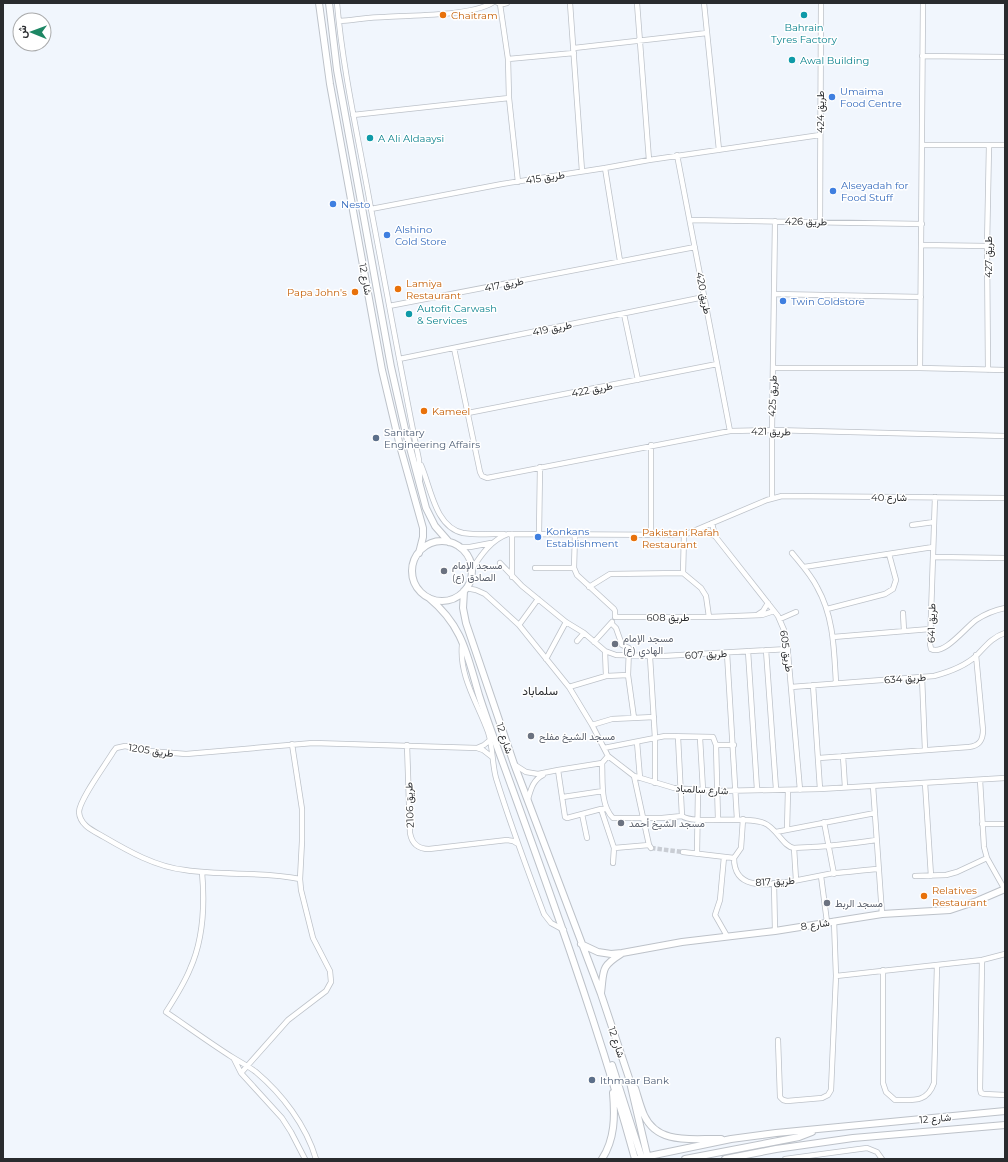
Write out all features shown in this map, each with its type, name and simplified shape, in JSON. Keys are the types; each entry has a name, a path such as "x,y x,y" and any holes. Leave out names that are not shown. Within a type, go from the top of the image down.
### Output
{"street":[{"name":"شارع 12","path":"320,3 325,55 382,370 400,446 423,528 423,537 419,553"},
{"name":"شارع 12","path":"329,3 337,70 391,367 405,429 430,518 441,535 449,542"},
{"path":"337,3 353,114 388,306 419,460 420,486"},
{"path":"339,21 457,12 476,9 492,3"},
{"path":"507,3 499,3 508,59 509,98 518,182"},
{"path":"570,3 582,171"},
{"path":"638,3 649,160"},
{"path":"704,3 719,150"},
{"name":"طريق 424","path":"820,221 821,3"},
{"path":"920,368 923,3"},
{"path":"508,59 707,33"},
{"path":"922,56 1005,57"},
{"path":"353,114 509,98"},
{"name":"طريق 415","path":"371,209 678,155 820,135"},
{"path":"922,145 1005,145"},
{"name":"طريق 427","path":"988,370 987,246 989,145"},
{"name":"طريق 420","path":"678,155 730,431"},
{"path":"606,168 620,261"},
{"name":"طريق 426","path":"690,220 820,221 922,224"},
{"name":"طريق 425","path":"772,498 775,221"},
{"path":"921,245 987,246"},
{"name":"طريق 417","path":"388,306 695,247"},
{"path":"774,294 921,297"},
{"name":"طريق 419","path":"399,359 704,297"},
{"path":"624,314 638,380"},
{"path":"454,348 468,413"},
{"name":"طريق 422","path":"468,413 717,364"},
{"path":"773,368 920,368 1005,370"},
{"name":"طريق 421","path":"468,413 480,472 482,476 487,478 651,445 730,431 772,430 1005,436"},
{"path":"651,445 651,535"},
{"name":"شارع 40","path":"419,460 439,514 452,528 462,532 510,534 684,535 699,530 772,498 782,496 1005,498"},
{"path":"539,534 540,467"},
{"name":"طريق 641","path":"935,497 930,647 933,650 937,650 951,643 977,620 992,612 1005,608"},
{"path":"912,525 934,522"},
{"name":"طريق 605","path":"712,523 715,536 774,610 780,619 784,630 788,649 800,790"},
{"path":"699,530 715,536"},
{"path":"472,569 468,557 459,547 449,542 440,541 425,547 419,553 413,566 413,575 415,583 429,598 448,600 457,597 465,589 470,581 472,569 491,543 498,538 510,534 512,577"},
{"path":"575,534 574,568 577,575 588,587 616,611 615,617 611,623 594,642"},
{"path":"683,573 684,535"},
{"path":"459,547 481,546 491,543"},
{"path":"804,567 933,547"},
{"path":"792,553 804,567 817,587 827,609 833,637 836,683"},
{"path":"827,609 885,594 893,589 896,580 889,554"},
{"path":"933,557 1005,558"},
{"name":"طريق 607","path":"500,563 512,577 566,622 605,651 616,655 650,657 788,649"},
{"path":"535,568 574,568"},
{"path":"588,587 610,574 683,573 701,588 706,596 709,617"},
{"name":"شارع 12","path":"465,589 463,608 466,623 514,764 601,994 629,1078 642,1158"},
{"name":"شارع سالمباد","path":"465,589 476,590 485,594 518,625 569,687 592,725 608,756 634,776 674,788 701,791 776,789 800,790 1005,778"},
{"name":"شارع 12","path":"429,598 449,617 463,642 484,714 564,930 611,1076 642,1158"},
{"path":"518,625 538,599"},
{"path":"753,615 763,611 768,603"},
{"name":"طريق 608","path":"615,617 709,617 763,615 774,610"},
{"path":"780,619 796,612"},
{"path":"903,613 904,631"},
{"path":"546,659 566,622"},
{"path":"611,623 616,628 623,646 629,648 628,675 634,718"},
{"path":"833,637 930,629"},
{"name":"طريق 634","path":"791,687 922,677 946,673 967,663 992,639 1005,633"},
{"path":"577,641 584,634"},
{"path":"463,642 463,665 490,740 496,777 518,844 544,914 551,923 564,930"},
{"path":"766,650 776,789"},
{"path":"605,651 606,676"},
{"path":"748,651 757,790"},
{"path":"727,653 734,745 737,819"},
{"path":"819,758 973,747 980,743 983,730 976,655"},
{"path":"650,657 654,717 655,783"},
{"path":"569,687 606,676 628,675"},
{"path":"922,677 925,750"},
{"path":"813,685 820,789"},
{"path":"592,725 612,719 654,717"},
{"path":"604,748 665,736 700,738 713,737 716,745 718,820"},
{"path":"678,737 682,816"},
{"path":"697,854 698,819 701,791 700,738"},
{"path":"477,748 490,740"},
{"path":"637,742 640,778"},
{"name":"طريق 1205","path":"300,879 271,875 202,872 169,867 141,856 117,844 87,826 83,823 79,813 81,803 116,748 126,746 167,753 205,754 313,743 407,745 477,748 483,750 492,757"},
{"path":"240,1073 288,1020 326,991 331,982 330,971 313,938 304,904 300,879 302,810 292,744"},
{"name":"طريق 2106","path":"407,745 410,833 412,841 415,845 428,849 503,840 513,841 518,844"},
{"path":"716,745 734,745"},
{"path":"528,800 535,780 545,774 558,770 602,763 608,756"},
{"path":"843,756 845,787"},
{"path":"602,763 604,809 614,848 613,863"},
{"path":"514,764 532,774 545,774"},
{"path":"558,770 565,817 567,818 604,809"},
{"path":"614,848 650,847 642,818 634,776"},
{"path":"980,780 983,841 987,858 1005,889"},
{"path":"925,783 931,876"},
{"path":"873,786 882,914"},
{"path":"787,830 788,790"},
{"path":"563,797 603,791"},
{"path":"604,809 613,818 682,816 684,818 718,820 743,819 763,823 770,826 787,845 794,848 829,846 876,840"},
{"path":"776,832 874,813"},
{"path":"582,814 588,838"},
{"path":"683,852 734,858 741,848 743,819"},
{"path":"824,822 834,874"},
{"path":"982,824 1005,824"},
{"path":"503,840 511,834 513,827"},
{"path":"794,848 796,880"},
{"path":"724,857 720,900 715,915 727,936"},
{"name":"طريق 817","path":"734,858 735,871 739,876 744,880 758,884 878,869"},
{"path":"915,876 946,875 957,872 987,858"},
{"path":"202,872 204,898 202,925 198,946 190,968 166,1012 261,1077 280,1097 296,1118 311,1143 316,1159"},
{"path":"778,1040 780,1097 787,1101 822,1098 828,1095 831,1090 836,976 831,922 821,876"},
{"path":"774,883 775,931"},
{"name":"شارع 8","path":"581,944 598,952 611,954 622,953 682,942 775,931 882,914 950,910 978,901 1005,889"},
{"name":"شارع 8","path":"601,994 603,971 606,965 622,953"},
{"path":"836,976 982,960 1005,954"},
{"path":"982,960 980,1089 981,1093 984,1094 1005,1095"},
{"path":"883,970 882,1079 886,1092 895,1100 920,1099 928,1094 934,1083 937,965"},
{"path":"599,1035 606,1044 642,1158"},
{"path":"233,1058 240,1073 282,1118 305,1159"},
{"path":"602,1159 607,1151 612,1135 614,1101 611,1076"},
{"path":"629,1078 633,1084 648,1121 656,1131 662,1135 683,1139 731,1139"},
{"name":"شارع 12","path":"642,1158 731,1139 821,1128 1005,1112"},
{"name":"شارع 12","path":"725,1159 853,1138 1005,1125"},
{"path":"684,1159 799,1137 821,1128"},
{"path":"785,1159 867,1148 877,1152 882,1159"}],"tunnel":[{"path":"651,848 683,852"}],"place":[{"name":"Chaitram","path":"443,15"},
{"name":"Bahrain Tyres Factory","path":"804,15"},
{"name":"Awal Building","path":"792,60"},
{"name":"Umaima Food Centre","path":"832,97"},
{"name":"A Ali Aldaaysi","path":"370,138"},
{"name":"Alseyadah for Food Stuff","path":"833,191"},
{"name":"Nesto","path":"333,204"},
{"name":"Alshino Cold Store","path":"387,235"},
{"name":"Lamiya Restaurant","path":"398,289"},
{"name":"Papa John's","path":"355,292"},
{"name":"Twin Coldstore","path":"783,301"},
{"name":"Autofit Carwash & Services","path":"409,314"},
{"name":"Kameel","path":"424,411"},
{"name":"Sanitary Engineering Affairs","path":"376,438"},
{"name":"Konkans Establishment","path":"538,537"},
{"name":"Pakistani Rafah Restaurant","path":"634,538"},
{"name":"مسجد الإمام الصادق (ع)","path":"444,571"},
{"name":"مسجد الإمام الهادي (ع)","path":"615,644"},
{"name":"مسجد الشيخ مفلح","path":"531,736"},
{"name":"مسجد الشيخ أحمد","path":"621,823"},
{"name":"Relatives Restaurant","path":"924,896"},
{"name":"مسجد الربط","path":"827,903"},
{"name":"Ithmaar Bank","path":"592,1080"}],"district":[{"name":"سلماباد","path":"540,691"}]}
